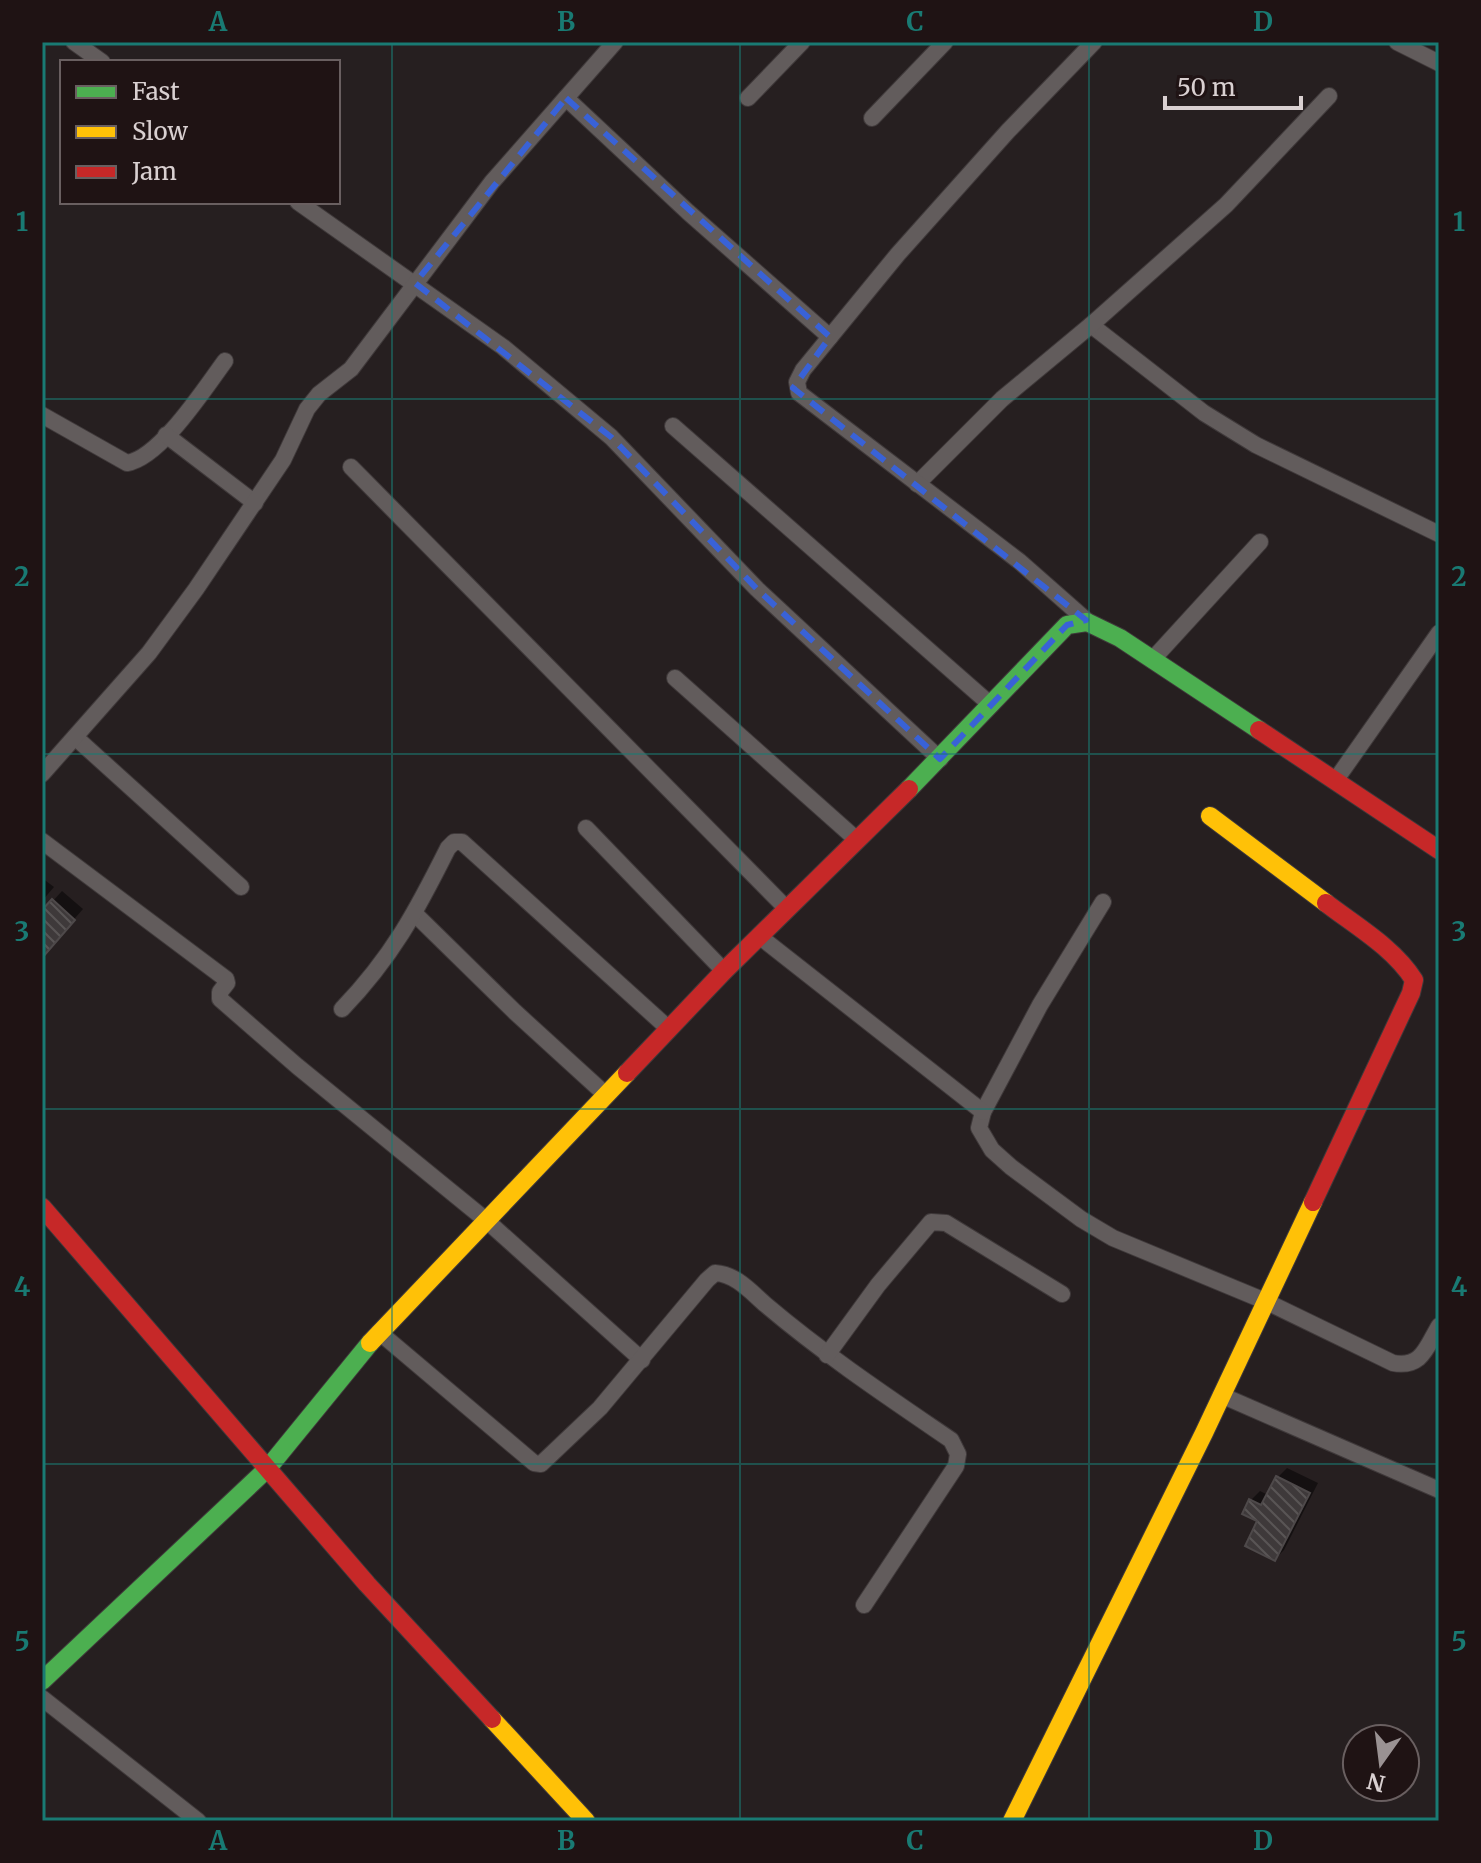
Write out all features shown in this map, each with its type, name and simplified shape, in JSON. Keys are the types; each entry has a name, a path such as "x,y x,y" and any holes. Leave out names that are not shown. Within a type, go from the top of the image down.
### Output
{"street":[{"path":"74,42 99,60"},
{"path":"42,774 149,653 196,589 283,460 307,409 319,394 351,369 492,182 615,42"},
{"path":"748,98 802,42"},
{"path":"872,118 945,42"},
{"path":"1094,42 1008,131 898,254 803,370 797,382 799,393 1019,561 1086,620 1120,638 1439,850"},
{"path":"1397,42 1439,63"},
{"path":"917,484 1002,399 1226,205 1329,96"},
{"path":"566,98 688,212 830,337"},
{"path":"301,204 503,347 611,437 757,589 940,759"},
{"path":"1091,325 1204,413 1256,445 1439,534"},
{"path":"42,415 127,463 147,455 225,361"},
{"path":"673,426 991,705"},
{"path":"166,435 255,503"},
{"path":"351,467 787,909"},
{"path":"1152,660 1260,542"},
{"path":"42,1681 268,1468 379,1332 724,971 940,759 1067,625 1086,620"},
{"path":"1335,781 1439,633"},
{"path":"675,678 857,840"},
{"path":"75,737 241,887"},
{"path":"1012,1821 1221,1395 1411,993 1414,980 1407,969 1368,935 1210,816"},
{"path":"586,828 724,971"},
{"path":"42,841 226,979 220,999 487,1221 642,1360"},
{"path":"342,1009 394,949 448,848 454,842 462,842 669,1029"},
{"path":"1103,902 1040,1005 983,1112 979,1128 992,1150 1081,1219 1145,1253 1265,1301 1393,1363 1414,1363 1439,1326"},
{"path":"415,914 606,1095"},
{"path":"759,936 983,1112"},
{"path":"42,1207 367,1584 586,1821"},
{"path":"827,1355 878,1285 931,1222 946,1223 1062,1294"},
{"path":"379,1332 534,1463 541,1464 600,1408 715,1273 728,1275 827,1355 951,1440 958,1454 956,1466 864,1605"},
{"path":"1221,1395 1439,1490"},
{"path":"42,1698 198,1821"}],"highlighted area":[{"path":"566,98 830,337 793,388 1086,620 1067,625 940,759 757,589 611,437 415,283"}],"building":[{"path":"52,899 75,920 42,958 42,910"},
{"path":"1276,1476 1310,1493 1275,1561 1245,1546 1257,1521 1242,1514 1249,1499 1261,1505"}],"traffic: fast":[{"path":"909,789 1067,625 1087,622 1120,638 1259,730"},
{"path":"42,1681 268,1468 370,1343"}],"traffic: slow":[{"path":"1210,816 1326,903"},
{"path":"370,1343 627,1073"},
{"path":"1012,1821 1204,1433 1313,1202"},
{"path":"492,1719 586,1821"}],"traffic: jam":[{"path":"1259,730 1439,850"},
{"path":"627,1073 724,971 909,789"},
{"path":"1313,1202 1411,993 1414,980 1385,948 1326,903"},
{"path":"42,1207 367,1584 492,1719"}]}
